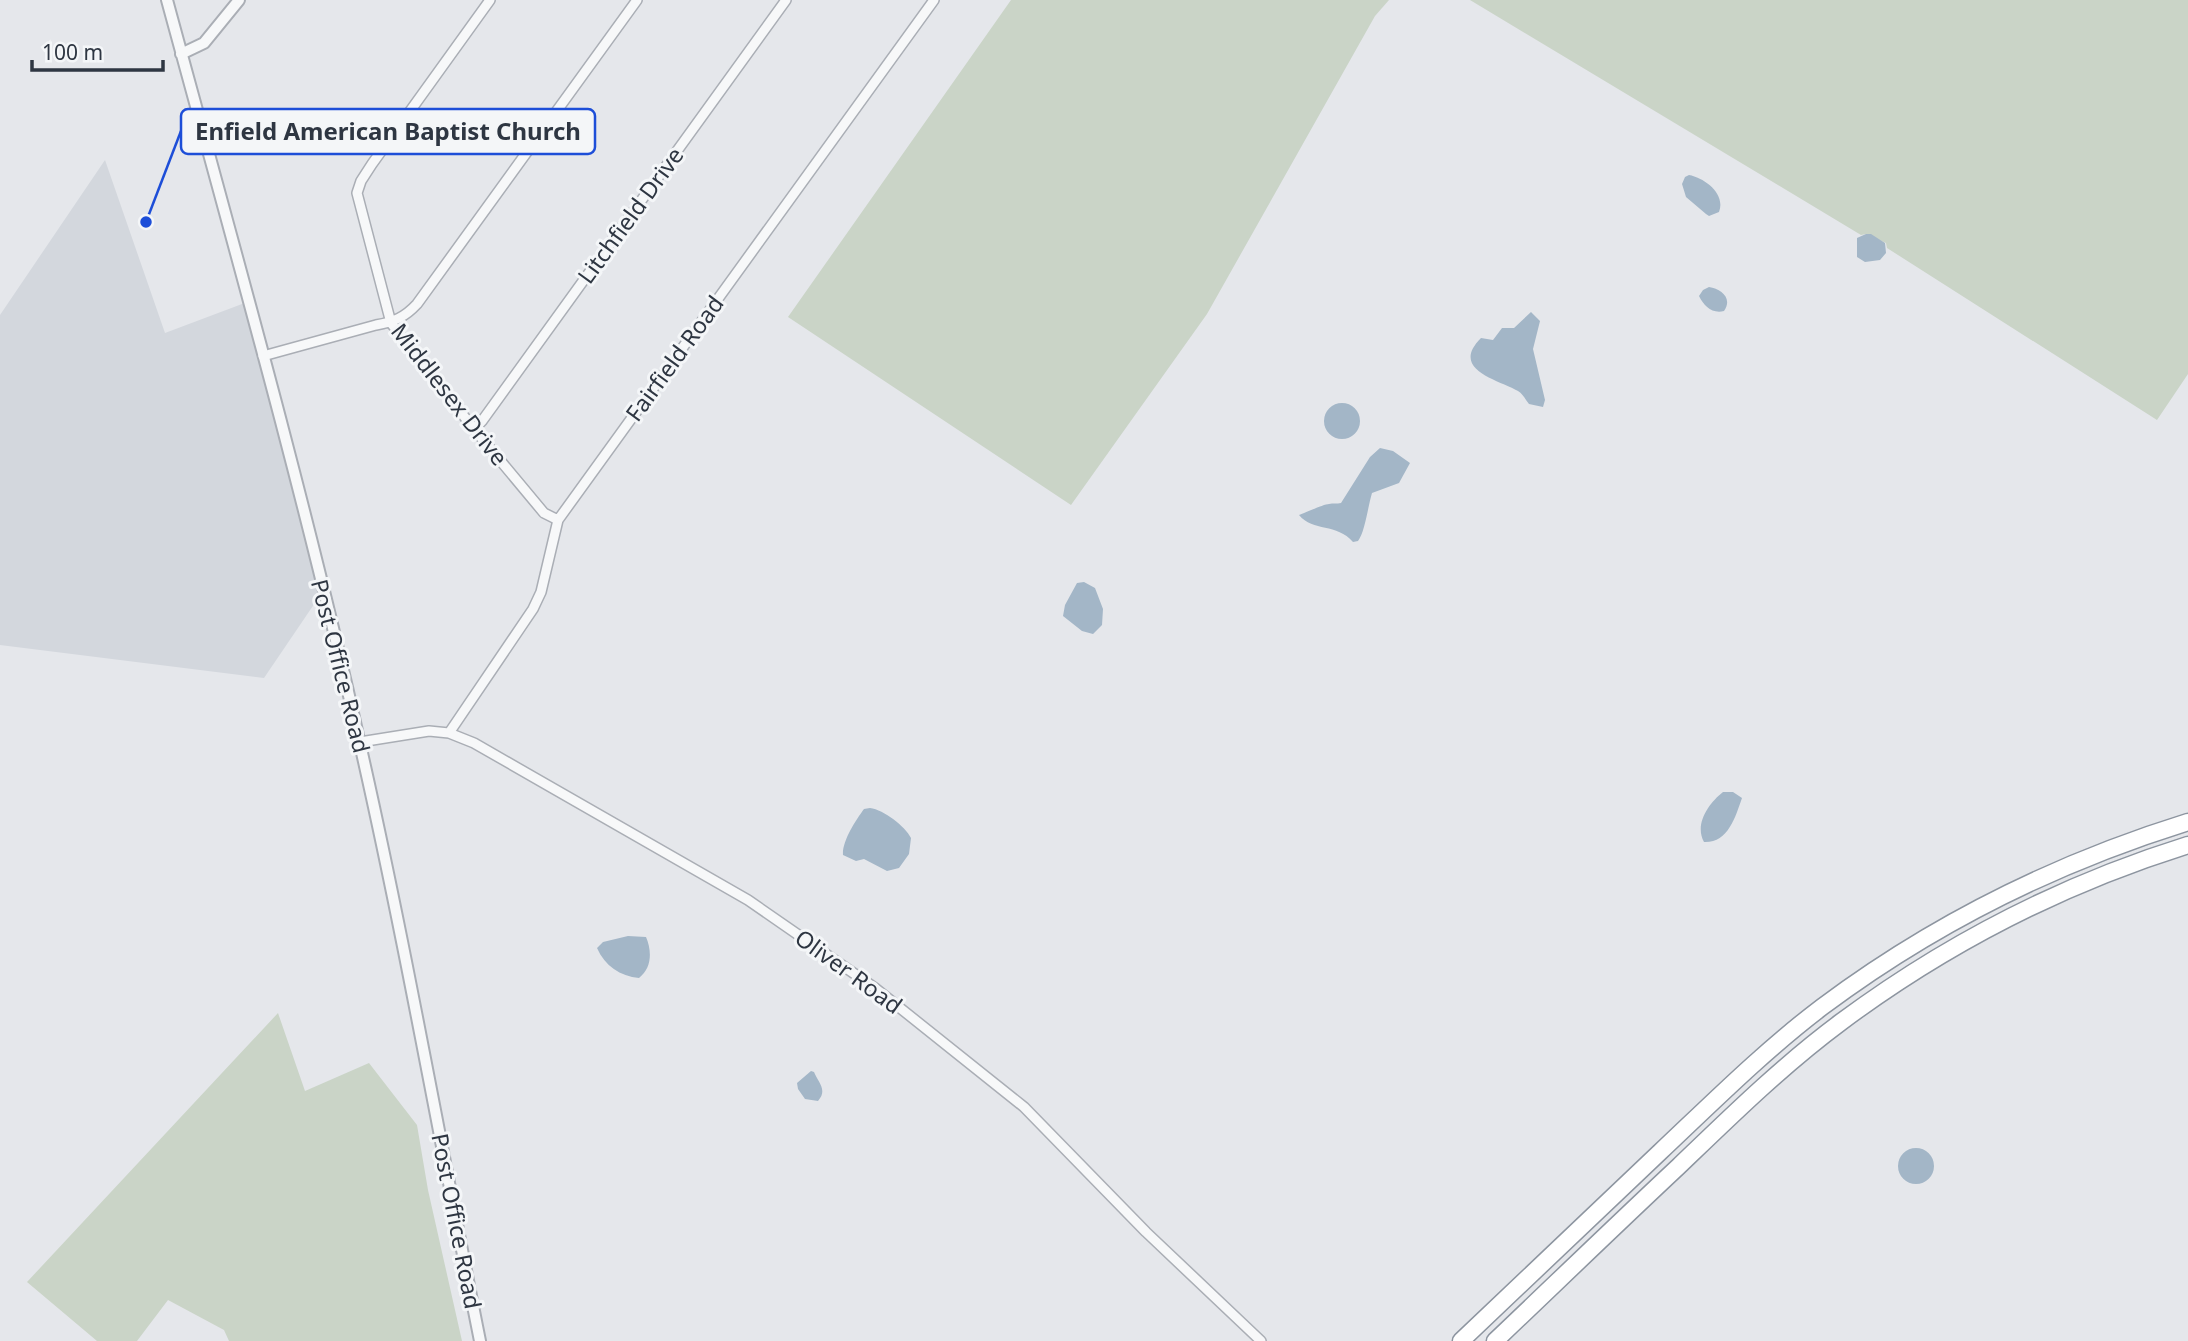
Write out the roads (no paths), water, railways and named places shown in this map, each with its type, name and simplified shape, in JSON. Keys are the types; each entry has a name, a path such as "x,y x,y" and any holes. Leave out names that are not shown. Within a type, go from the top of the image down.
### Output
{"highway":[{"path":"1461,1341 1732,1084 1830,1002 1914,945 2004,895 2080,859 2188,822"},
{"path":"1495,1341 1755,1093 1855,1012 1923,965 1999,922 2079,884 2178,848"}],"street":[{"name":"Post Office Road","path":"167,0 304,511 360,742 480,1341"},
{"path":"181,54 211,37 239,0"},
{"name":"Middlesex Drive","path":"491,0 361,181 357,193 391,323 544,513 558,520"},
{"path":"263,356 391,323 406,316 637,0"},
{"name":"Litchfield Drive","path":"474,429 786,0"},
{"name":"Fairfield Road","path":"449,733 533,609 541,592 558,520 934,0"},
{"name":"Oliver Road","path":"360,742 410,733 449,733 495,754 748,900 875,988 1024,1107 1146,1232 1261,1341"}],"water":[{"path":"1689,175 1713,188 1720,199 1719,212 1709,216 1686,197 1682,184"},
{"path":"1871,234 1885,243 1886,253 1880,260 1865,262 1857,257 1857,238"},
{"path":"1709,287 1718,290 1726,298 1724,311 1712,310 1701,300 1699,296"},
{"path":"1531,312 1540,321 1533,349 1545,400 1543,407 1529,404 1518,391 1480,372 1471,358 1473,349 1481,338 1493,340 1502,328 1514,328"},
{"path":"1342,403 1354,409 1360,421 1354,433 1342,439 1330,433 1324,421 1330,409"},
{"path":"1380,448 1393,451 1410,463 1399,483 1372,493 1358,541 1353,542 1340,532 1311,524 1299,515 1327,504 1341,503 1370,457"},
{"path":"1084,582 1095,588 1103,609 1102,625 1093,634 1082,631 1063,616 1065,605 1077,583"},
{"path":"1723,792 1733,792 1742,798 1725,834 1704,842 1701,828 1704,814"},
{"path":"870,808 894,819 911,838 909,854 899,868 887,871 864,859 856,861 843,855 847,837 864,809"},
{"path":"628,936 646,937 648,942 649,964 639,978 614,969 604,960 597,948 603,942"},
{"path":"811,1071 822,1090 818,1101 805,1099 798,1089 797,1083"},
{"path":"1916,1148 1929,1153 1934,1166 1929,1179 1916,1184 1903,1179 1898,1166 1903,1153"}],"place":[{"name":"Enfield American Baptist Church","path":"146,222"}]}
